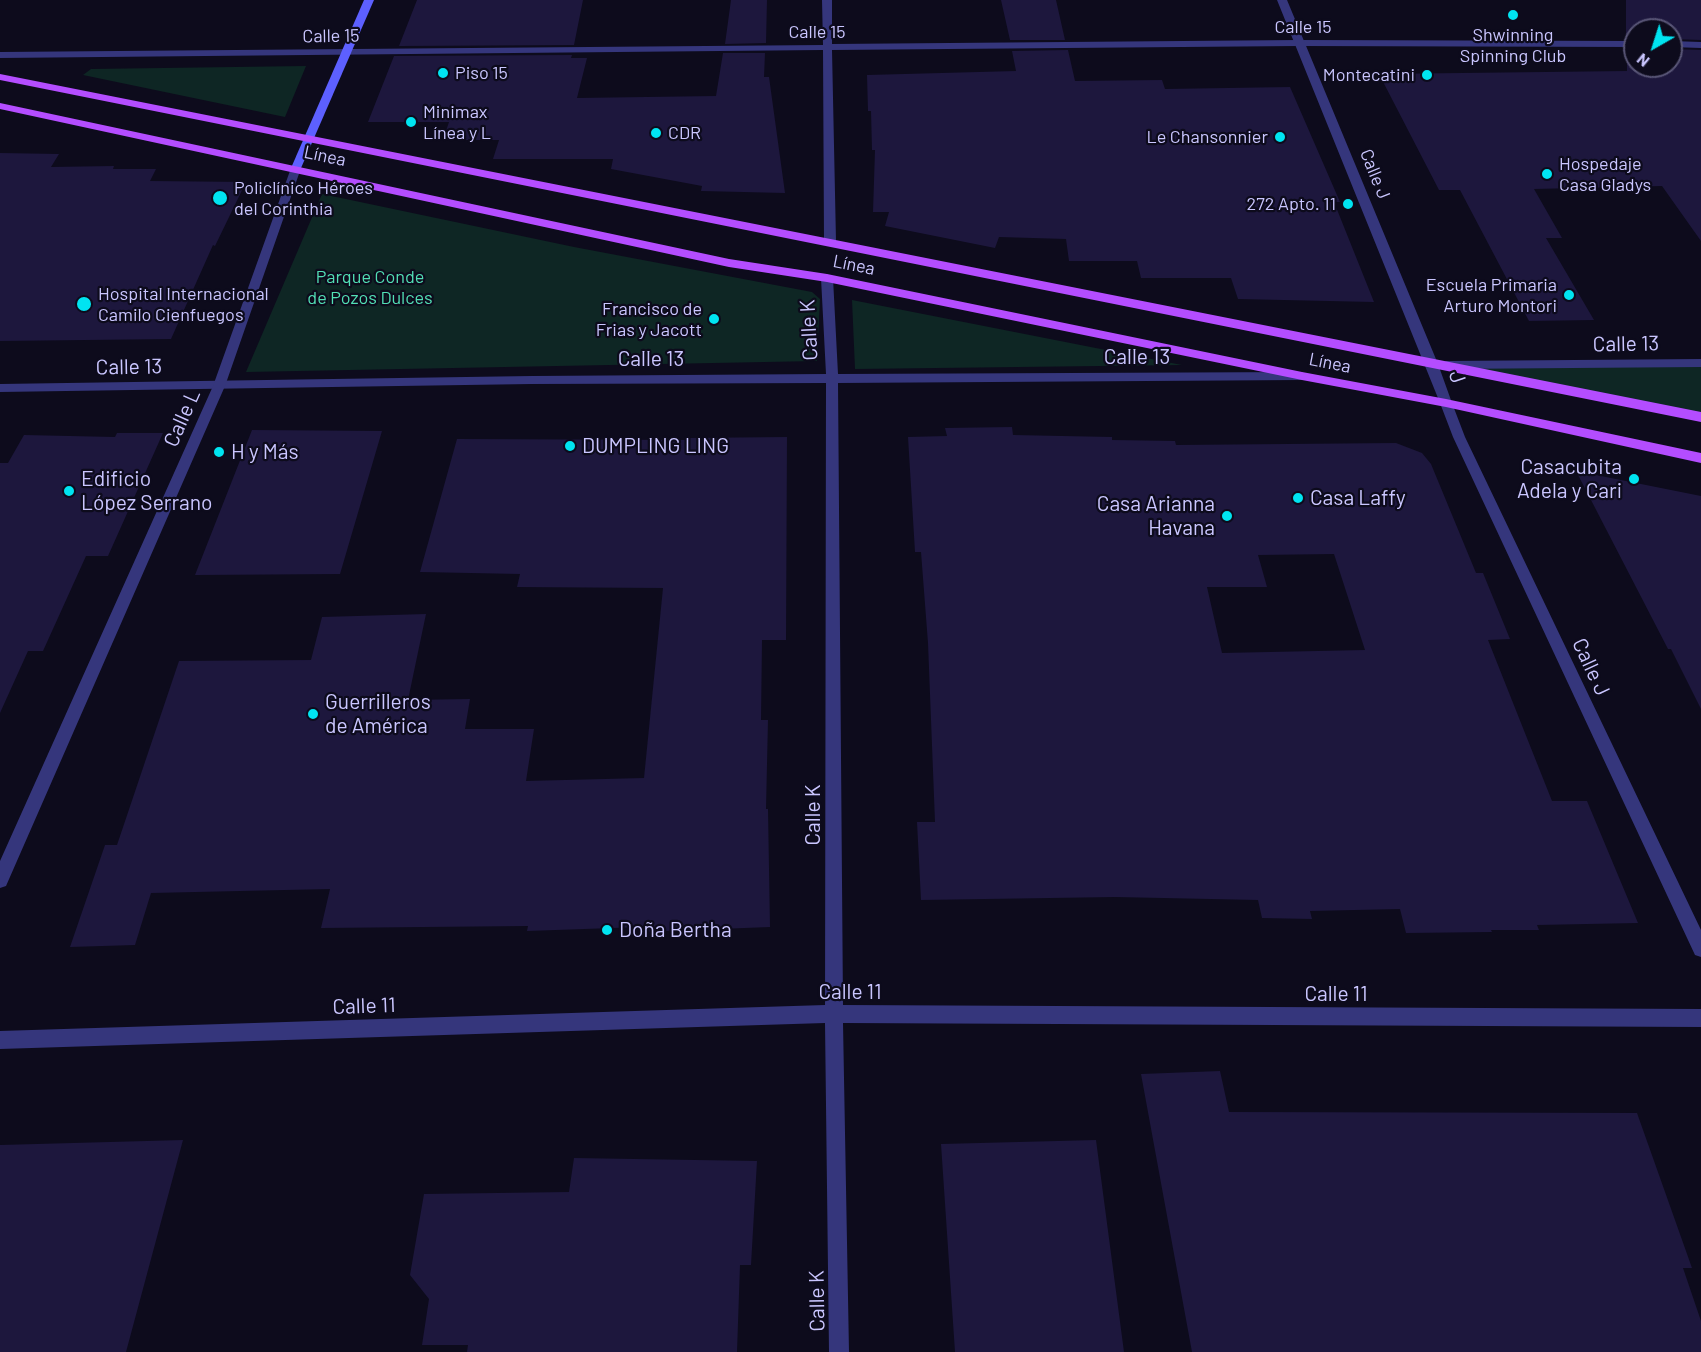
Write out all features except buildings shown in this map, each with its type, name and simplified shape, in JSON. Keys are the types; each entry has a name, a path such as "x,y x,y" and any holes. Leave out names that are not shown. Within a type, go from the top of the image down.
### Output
{"main road":[{"name":"Calle L","path":"296,168 369,0"},
{"name":"Línea","path":"0,77 1701,417"},
{"name":"Línea","path":"0,106 729,263 827,278 1302,376 1446,403 1701,458"}],"street":[{"path":"827,0 830,242"},
{"name":"Calle J","path":"1282,0 1438,364"},
{"name":"Calle 15","path":"0,55 1299,43 1623,44"},
{"path":"1683,44 1701,45"},
{"name":"Calle L","path":"0,880 219,386 296,168"},
{"name":"Calle K","path":"827,278 832,377 834,1014 839,1352"},
{"name":"Calle 13","path":"1438,364 1701,363"},
{"name":"J","path":"1438,364 1446,403"},
{"name":"Calle 13","path":"0,388 832,377 1302,376"},
{"name":"Calle J","path":"1446,403 1459,437 1701,949"},
{"name":"Calle 11","path":"0,1040 834,1014 1701,1018"}],"green space":[{"path":"306,66 285,117 83,75 91,69"},
{"name":"Parque Conde de Pozos Dulces","path":"322,194 574,247 812,292 820,299 817,361 246,372"},
{"path":"852,300 1182,365 855,369"},
{"path":"1443,365 1701,365 1701,417"}],"place":[{"name":"Shwinning Spinning Club","path":"1513,15"},
{"name":"Piso 15","path":"443,73"},
{"name":"Montecatini","path":"1427,75"},
{"name":"Minimax Línea y L","path":"411,122"},
{"name":"CDR","path":"656,133"},
{"name":"Le Chansonnier","path":"1280,137"},
{"name":"Hospedaje Casa Gladys","path":"1547,174"},
{"name":"Policlínico Héroes del Corinthia","path":"220,198"},
{"name":"272 Apto. 11","path":"1348,204"},
{"name":"Escuela Primaria Arturo Montori","path":"1569,295"},
{"name":"Hospital Internacional Camilo Cienfuegos","path":"84,304"},
{"name":"Francisco de Frias y Jacott","path":"714,319"},
{"name":"DUMPLING LING","path":"570,446"},
{"name":"H y Más","path":"219,452"},
{"name":"Casacubita Adela y Cari","path":"1634,479"},
{"name":"Edificio López Serrano","path":"69,491"},
{"name":"Casa Laffy","path":"1298,498"},
{"name":"Casa Arianna Havana","path":"1227,516"},
{"name":"Guerrilleros de América","path":"313,714"},
{"name":"Doña Bertha","path":"607,930"}]}
